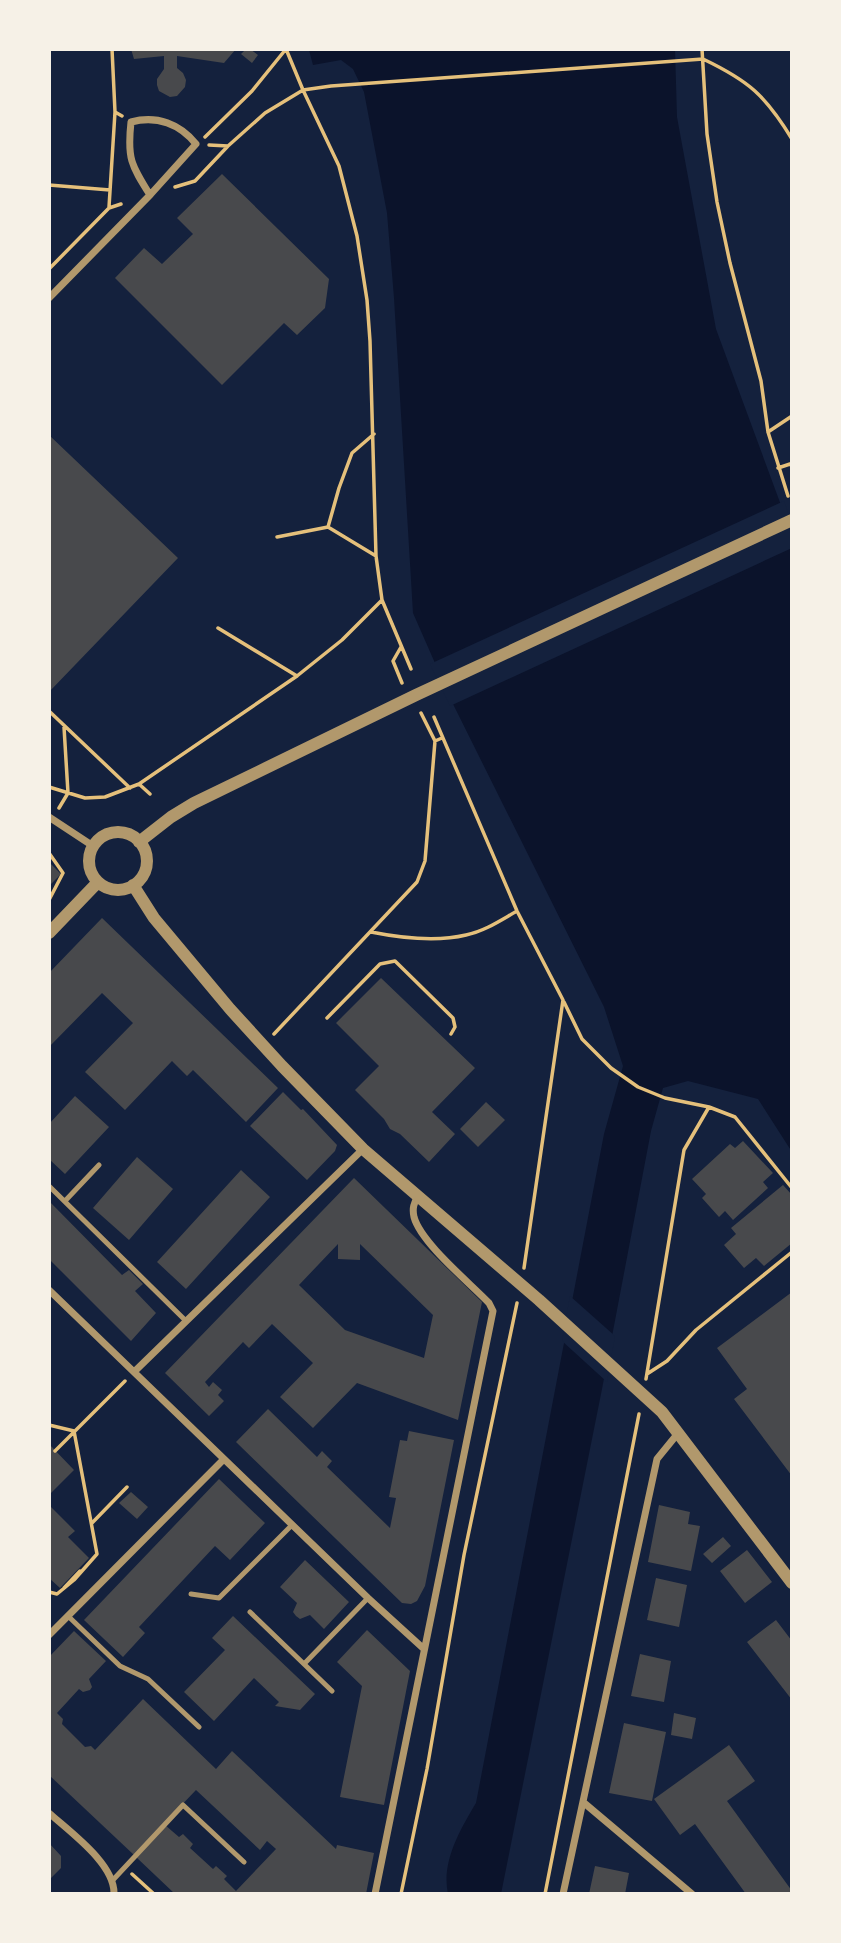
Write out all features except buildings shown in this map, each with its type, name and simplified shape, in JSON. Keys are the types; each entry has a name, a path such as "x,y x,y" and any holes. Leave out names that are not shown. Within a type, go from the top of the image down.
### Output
{"street":[{"path":"49,299 150,195 197,144 177,126 166,122 141,120 131,122 128,149 133,166 150,195"},
{"path":"139,842 194,803 416,695 792,520"},
{"path":"49,817 93,846"},
{"path":"116,832 130,835 139,842 145,851 146,866 139,880 120,889 112,889 98,882 89,866 93,846 102,836 116,832"},
{"path":"49,933 98,882"},
{"path":"133,885 154,918 262,1046 363,1149 540,1300 643,1394 679,1432 792,1583"},
{"path":"134,1372 363,1149"},
{"path":"375,1894 494,1311 421,1232 414,1217 413,1206 418,1196"},
{"path":"49,1290 223,1460 424,1649"},
{"path":"563,1894 657,1459 679,1432"},
{"path":"49,1635 223,1460"},
{"path":"583,1802 692,1894"},
{"path":"49,1813 99,1861 112,1881 114,1894"}],"lane":[{"path":"65,1202 99,1165"},
{"path":"49,1186 186,1321"},
{"path":"191,1594 219,1598 292,1525"},
{"path":"304,1664 368,1598"},
{"path":"250,1612 332,1691"},
{"path":"68,1616 120,1667 148,1679 199,1727"},
{"path":"112,1881 183,1805 244,1862"}],"path":[{"path":"109,208 115,112 112,49"},
{"path":"197,144 252,90 286,49 339,166 357,236 367,300 374,434 376,556 382,600 411,669"},
{"path":"702,49 707,134 717,202 761,381 768,432 789,496"},
{"path":"49,269 109,208 195,181 228,146 265,113 303,90 703,59 738,76 758,91 792,139"},
{"path":"115,112 131,122"},
{"path":"197,144 228,146"},
{"path":"49,185 110,190"},
{"path":"768,432 792,416"},
{"path":"328,527 352,453 374,434"},
{"path":"778,468 790,464 792,466"},
{"path":"277,537 328,527 376,556"},
{"path":"49,787 85,798 105,797 139,783 297,676 342,640 382,600"},
{"path":"218,628 297,676"},
{"path":"401,647 393,662 402,683"},
{"path":"49,711 130,788"},
{"path":"262,1046 418,882 425,861 435,741 421,713"},
{"path":"434,718 517,911 582,1039 611,1068 638,1087 665,1098 709,1107 735,1117 792,1188"},
{"path":"64,725 68,793"},
{"path":"435,741 442,738"},
{"path":"139,783 150,794"},
{"path":"49,853 63,873 49,900"},
{"path":"370,932 404,939 465,935 491,926 517,911"},
{"path":"327,1018 380,964 395,961 453,1018 455,1027 451,1034"},
{"path":"401,1893 427,1769 467,1543 525,1263 563,1000"},
{"path":"545,1894 648,1374 684,1150 709,1107"},
{"path":"648,1374 667,1361 696,1331 792,1252"},
{"path":"55,1451 134,1372"},
{"path":"49,1425 74,1431"},
{"path":"49,1592 57,1594 97,1554 74,1431"},
{"path":"91,1524 127,1487"},
{"path":"63,1589 79,1578 89,1563"}],"water":[{"path":"675,49 677,117 716,329 792,535 792,1152 758,1099 688,1081 663,1088 651,1131 501,1894 448,1894 447,1870 458,1835 476,1803 604,1134 623,1066 604,1007 453,704 413,613 387,213 364,92 353,69 341,60 313,65 309,50"}],"pier":[{"path":"784,501 792,524 792,548 450,706 430,664"},
{"path":"570,1296 615,1336 607,1382 562,1341"}]}
